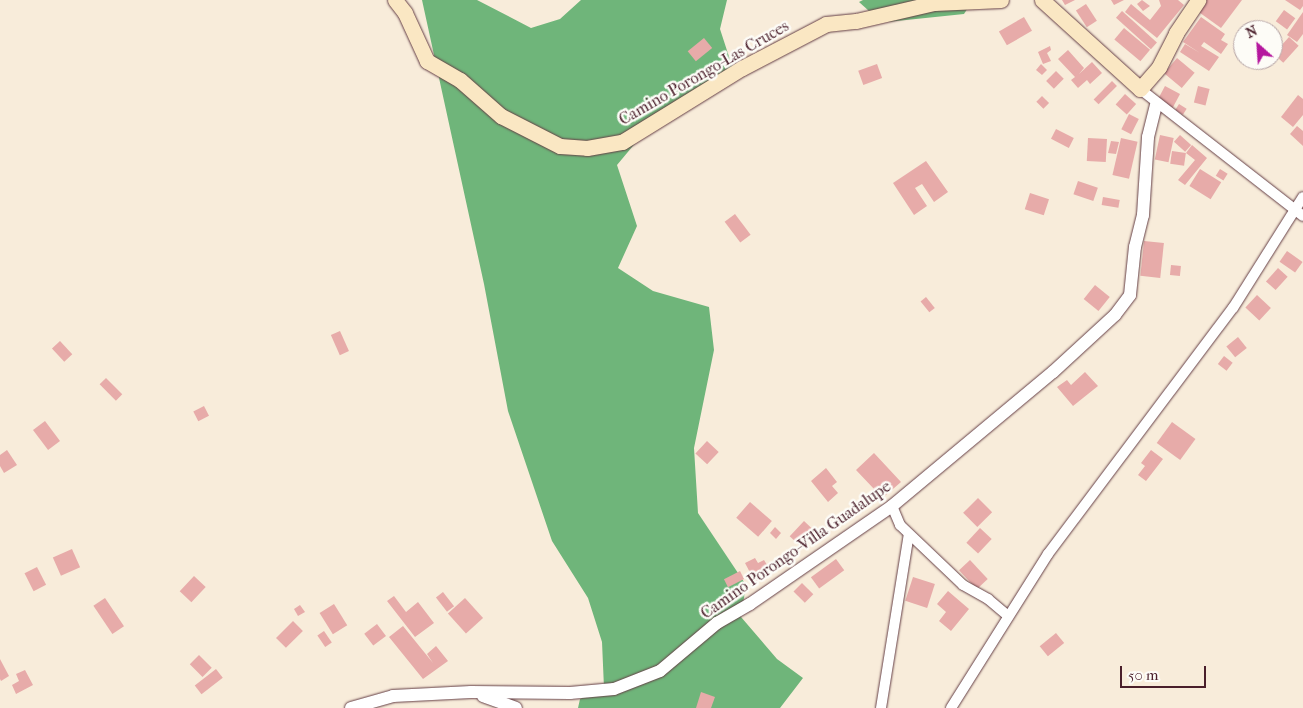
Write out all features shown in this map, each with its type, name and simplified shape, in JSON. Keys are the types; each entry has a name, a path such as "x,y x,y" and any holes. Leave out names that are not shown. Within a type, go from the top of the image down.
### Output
{"main road":[{"name":"Camino Porongo-Las Cruces","path":"395,0 405,13 427,61 460,80 501,116 560,146 587,148 622,142 742,68 826,24 856,21 934,3 1000,0"},
{"path":"1042,0 1140,89 1159,68 1176,33 1198,0"}],"street":[{"path":"1140,89 1156,105 1299,213"},
{"name":"Camino Porongo-Villa Guadalupe","path":"351,708 393,696 471,692 555,693 614,689 660,671 717,623 750,604 892,506 1053,372 1115,314 1130,295 1135,247 1143,215 1148,137 1156,105"},
{"path":"951,708 1048,554 1233,308 1299,213 1303,197"},
{"path":"892,506 900,525 963,585 988,599 1008,616"},
{"path":"881,708 910,534"},
{"path":"471,692 516,708"}],"green space":[{"path":"422,0 477,0 531,28 560,19 581,0 727,0 720,29 733,69 663,110 617,165 637,226 618,268 653,291 709,307 714,350 694,448 698,513 746,585 741,617 777,659 803,678 780,708 578,708 580,699 604,688 602,642 588,598 552,541 508,411 484,284"},
{"path":"863,0 973,0 964,14 887,22 869,11 859,2"}],"building":[{"path":"1062,0 1075,0 1065,5"},
{"path":"1111,0 1124,0 1114,5"},
{"path":"1142,0 1150,6 1143,11 1137,4"},
{"path":"1159,0 1178,0 1184,5 1157,38 1125,12 1131,4 1150,20 1161,6"},
{"path":"1204,0 1242,0 1221,28 1196,10"},
{"path":"1285,0 1303,0 1303,6 1300,10"},
{"path":"1086,4 1097,21 1087,27 1076,11"},
{"path":"1284,10 1295,18 1287,30 1283,27 1283,20 1277,20"},
{"path":"1122,11 1157,42 1151,49 1116,18"},
{"path":"1303,12 1303,34 1297,42 1287,35"},
{"path":"1024,17 1032,31 1007,45 999,32"},
{"path":"1201,17 1225,34 1221,40 1228,44 1221,54 1204,42 1201,46 1219,57 1209,71 1180,52 1185,44 1200,53 1183,42"},
{"path":"1124,28 1150,50 1140,61 1114,39"},
{"path":"1289,37 1299,46 1283,63 1283,44"},
{"path":"704,38 712,48 696,61 688,51"},
{"path":"1050,46 1051,50 1047,53 1051,61 1043,64 1038,52"},
{"path":"1068,50 1084,68 1079,74 1092,62 1102,73 1090,84 1087,80 1078,88 1071,80 1075,77 1058,59"},
{"path":"1177,58 1195,73 1182,88 1164,73"},
{"path":"877,64 882,78 863,85 858,71"},
{"path":"1041,64 1047,70 1042,75 1036,70"},
{"path":"1056,71 1064,79 1054,89 1046,81"},
{"path":"1112,81 1117,86 1099,104 1094,99"},
{"path":"1165,86 1180,94 1172,109 1157,101"},
{"path":"1198,86 1210,89 1206,105 1194,102"},
{"path":"1125,94 1136,104 1127,114 1116,104"},
{"path":"1298,95 1303,99 1303,115 1293,127 1281,117"},
{"path":"1042,96 1049,103 1043,109 1036,102"},
{"path":"1179,104 1187,109 1183,115 1175,110"},
{"path":"1129,114 1139,119 1131,134 1121,129"},
{"path":"1297,126 1303,131 1303,146 1290,134"},
{"path":"1056,129 1074,138 1069,148 1051,139"},
{"path":"1160,135 1174,138 1168,162 1155,159"},
{"path":"1180,135 1191,145 1185,152 1174,142"},
{"path":"1088,138 1107,139 1106,162 1087,161"},
{"path":"1121,138 1138,142 1129,179 1112,175"},
{"path":"1111,141 1119,142 1116,154 1108,153"},
{"path":"1192,145 1207,158 1185,185 1178,180 1195,160 1186,153"},
{"path":"1172,151 1186,153 1184,166 1170,164"},
{"path":"926,161 948,192 934,202 922,184 915,188 927,206 914,215 893,183"},
{"path":"1200,169 1221,182 1211,199 1189,186"},
{"path":"1220,169 1228,174 1223,181 1216,176"},
{"path":"1078,181 1098,188 1093,201 1073,194"},
{"path":"1030,193 1049,199 1044,215 1025,209"},
{"path":"1103,197 1120,200 1118,208 1102,205"},
{"path":"735,214 751,235 740,243 725,222"},
{"path":"1144,241 1164,243 1160,278 1140,276"},
{"path":"1287,251 1303,262 1295,273 1280,262"},
{"path":"1171,265 1181,266 1180,276 1170,275"},
{"path":"1278,268 1288,277 1276,290 1266,281"},
{"path":"1095,285 1110,297 1098,311 1084,299"},
{"path":"1257,295 1271,308 1259,320 1245,307"},
{"path":"926,297 935,308 929,312 921,301"},
{"path":"340,331 349,351 340,355 331,335"},
{"path":"1238,337 1247,348 1235,357 1226,346"},
{"path":"60,341 72,354 64,362 52,349"},
{"path":"1224,356 1233,363 1227,371 1218,364"},
{"path":"1085,372 1098,386 1073,406 1057,387 1067,380 1071,385"},
{"path":"106,378 122,394 116,401 100,384"},
{"path":"204,406 209,416 198,421 193,411"},
{"path":"45,421 60,441 48,450 33,430"},
{"path":"1172,422 1195,439 1180,460 1157,443"},
{"path":"707,441 719,452 707,464 695,453"},
{"path":"7,450 17,465 4,473 0,466 0,455"},
{"path":"1151,450 1163,459 1146,481 1138,475 1145,466 1141,463"},
{"path":"874,453 901,482 878,502 869,494 874,489 856,470"},
{"path":"826,468 837,482 832,486 838,493 828,502 811,481"},
{"path":"978,498 992,512 977,527 963,513"},
{"path":"750,502 772,521 758,537 736,518"},
{"path":"804,521 816,532 801,547 790,536"},
{"path":"775,527 781,533 776,539 770,533"},
{"path":"980,528 992,539 978,554 966,543"},
{"path":"72,549 80,567 61,576 53,558"},
{"path":"755,558 758,563 764,560 772,573 755,582 745,563"},
{"path":"836,559 844,570 819,589 811,577"},
{"path":"970,560 988,579 977,589 959,570"},
{"path":"37,567 46,585 34,591 25,573"},
{"path":"740,571 744,579 728,587 724,579"},
{"path":"194,576 206,587 191,602 180,591"},
{"path":"913,577 935,584 927,608 905,601"},
{"path":"802,583 813,594 805,603 794,591"},
{"path":"948,591 969,609 951,631 939,621 946,612 937,604"},
{"path":"443,592 454,606 447,612 436,598"},
{"path":"394,596 406,612 418,602 434,623 415,637 387,601"},
{"path":"105,598 124,626 112,634 93,606"},
{"path":"465,598 483,618 466,633 448,613"},
{"path":"334,604 347,625 333,634 320,613"},
{"path":"300,605 305,612 298,616 294,609"},
{"path":"293,621 303,631 286,648 276,638"},
{"path":"377,624 386,636 373,646 364,634"},
{"path":"403,626 433,663 427,654 436,646 448,661 423,679 389,637"},
{"path":"324,631 332,643 325,647 317,635"},
{"path":"1056,633 1064,643 1048,656 1040,646"},
{"path":"199,655 212,668 203,677 190,664"},
{"path":"0,659 9,676 1,681 0,679"},
{"path":"216,669 223,678 201,694 195,686"},
{"path":"25,670 33,685 16,694 12,685 19,681 16,674"},
{"path":"701,692 715,697 711,708 696,708"}]}
